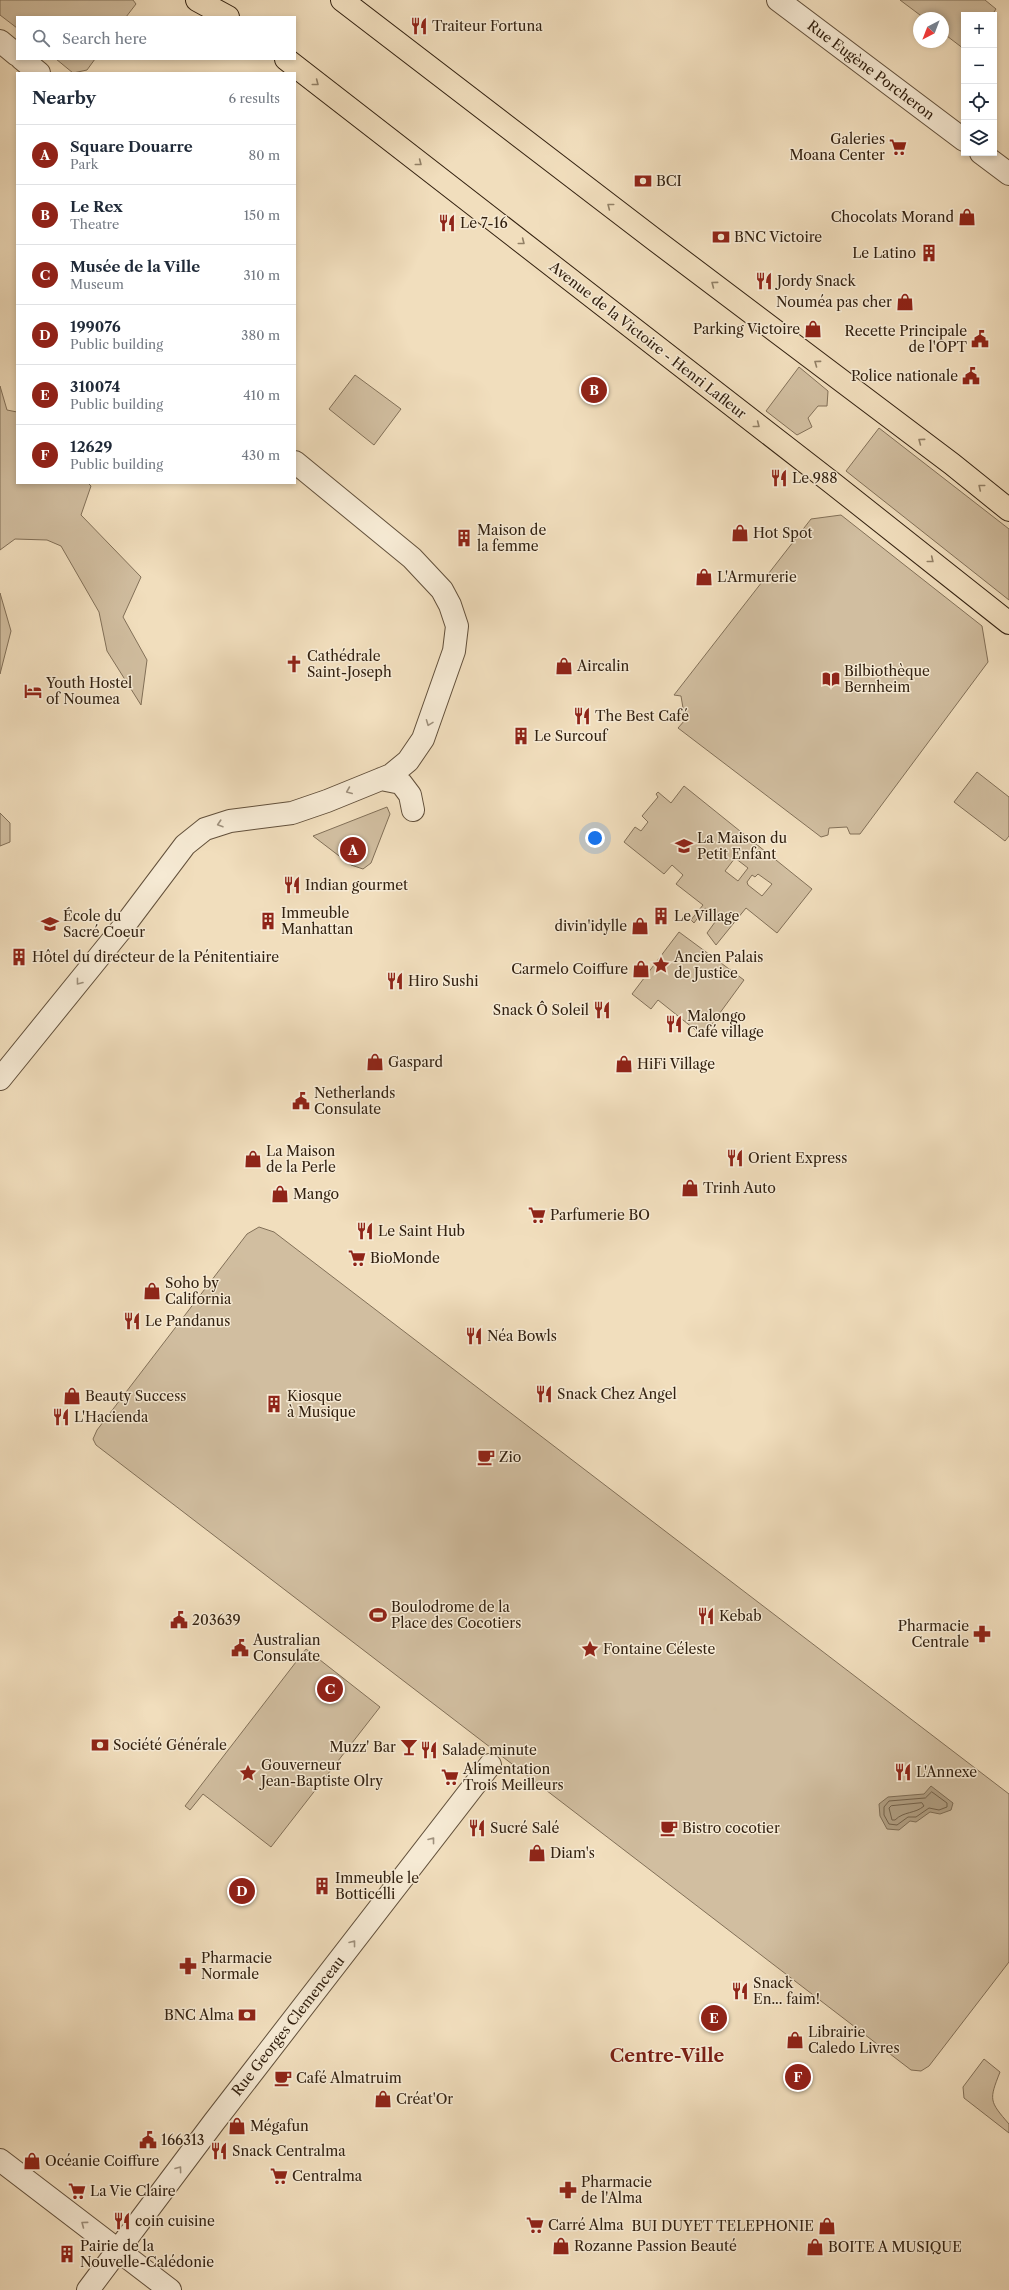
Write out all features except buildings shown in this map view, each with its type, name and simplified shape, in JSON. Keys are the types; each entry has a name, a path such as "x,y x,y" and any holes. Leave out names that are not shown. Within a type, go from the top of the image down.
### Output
{"main road":[{"path":"197,0 226,16"},
{"path":"220,0 234,16"},
{"path":"342,0 655,240 946,460 1009,510"},
{"name":"Avenue de la Victoire - Henri Lafleur","path":"287,60 818,471 1009,623"}],"street":[{"name":"Rue Eugène Porcheron","path":"778,0 961,138"},
{"path":"0,41 16,54"},
{"path":"23,60 38,72"},
{"path":"985,156 1009,174"},
{"path":"0,1079 114,938 185,845 205,829 230,821 258,818 306,808 392,775 408,761 423,739 449,670 454,651 457,626 442,590 412,558 296,463"},
{"path":"381,779 401,783 410,795 413,810"},
{"name":"Rue Georges Clemenceau","path":"88,2290 214,2122 490,1764"},
{"path":"0,2160 170,2290"}],"shaded area":[{"path":"0,0 133,0 136,4 127,16 16,16 16,27 0,15"},
{"path":"900,0 985,0 996,9 994,12 961,12 961,47 949,38 949,12 916,12"},
{"path":"57,60 94,60 87,70 72,72"},
{"path":"799,367 828,391 827,406 818,406 808,418 812,427 797,435 766,411"},
{"path":"355,375 401,409 374,445 329,409"},
{"path":"0,386 7,410 16,412 16,484 89,484 91,486 81,515 141,577 123,617 147,660 141,705 107,651 99,612 61,546 47,540 15,539 0,550"},
{"path":"879,428 1009,529 1009,600 846,471"},
{"name":"Bilbiothèque Bernheim","path":"841,515 982,626 988,662 860,834 850,834 847,827 829,828 828,835 821,837 678,728 685,720 681,696 674,695 811,519"},
{"path":"0,593 11,631 0,674"},
{"path":"977,772 1009,797 1009,836 1005,841 954,802"},
{"path":"684,786 812,889 777,933 746,908 716,945 707,933 718,918 705,908 694,923 691,920 703,905 676,884 683,875 672,865 664,874 624,842 635,827 641,831 648,822 642,816 658,797 656,794 658,792 671,803","holes":["735,858 748,868 738,881 725,871","758,874 772,884 762,896 748,885 747,882 752,875 755,877"]},
{"path":"387,807 390,814 371,863 363,869 351,865 313,836"},
{"path":"0,813 10,823 10,842 0,846"},
{"path":"679,932 744,980 703,1036 658,1000 651,1009 632,994"},
{"path":"259,1227 274,1232 1009,1794 1009,1962 929,2066 921,2071 911,2070 96,1445 93,1439 97,1430 247,1234"},
{"path":"306,1649 380,1707 271,1847 203,1794 190,1810 185,1806"},
{"path":"984,2059 1000,2072 994,2089 993,2100 994,2105 1009,2124 1009,2133 964,2098 963,2087"}],"water":[{"path":"931,1786 953,1803 951,1810 940,1814 930,1812 916,1822 910,1821 899,1830 887,1829 880,1816 879,1804 888,1797 924,1794"}],"place":[{"name":"Traiteur Fortuna","path":"419,26"},
{"name":"Galeries Moana Center","path":"898,147"},
{"name":"BCI","path":"643,181"},
{"name":"Chocolats Morand","path":"967,217"},
{"name":"Le 7-16","path":"447,223"},
{"name":"BNC Victoire","path":"721,237"},
{"name":"Le Latino","path":"929,253"},
{"name":"Jordy Snack","path":"764,281"},
{"name":"Nouméa pas cher","path":"905,302"},
{"name":"Parking Victoire","path":"813,329"},
{"name":"Recette Principale de l'OPT","path":"980,339"},
{"name":"Police nationale","path":"971,376"},
{"name":"Le Rex","path":"594,390"},
{"name":"Le 988","path":"779,478"},
{"name":"Hot Spot","path":"740,533"},
{"name":"Maison de la femme","path":"464,538"},
{"name":"L'Armurerie","path":"704,577"},
{"name":"Cathédrale Saint-Joseph","path":"294,664"},
{"name":"Aircalin","path":"564,666"},
{"name":"Bilbiothèque Bernheim","path":"831,679"},
{"name":"Youth Hostel of Noumea","path":"33,691"},
{"name":"The Best Café","path":"582,716"},
{"name":"Le Surcouf","path":"521,736"},
{"name":"La Maison du Petit Enfant","path":"684,846"},
{"name":"Square Douarre","path":"353,850"},
{"name":"Indian gourmet","path":"292,885"},
{"name":"Le Village","path":"661,916"},
{"name":"Immeuble Manhattan","path":"268,921"},
{"name":"École du Sacré Coeur","path":"50,924"},
{"name":"divin'idylle","path":"640,926"},
{"name":"Hôtel du directeur de la Pénitentiaire","path":"19,957"},
{"name":"Ancien Palais de Justice","path":"661,965"},
{"name":"Carmelo Coiffure","path":"641,969"},
{"name":"Hiro Sushi","path":"395,981"},
{"name":"Snack Ô Soleil","path":"602,1010"},
{"name":"Malongo Café village","path":"674,1024"},
{"name":"Gaspard","path":"375,1062"},
{"name":"HiFi Village","path":"624,1064"},
{"name":"Netherlands Consulate","path":"301,1101"},
{"name":"Orient Express","path":"735,1158"},
{"name":"La Maison de la Perle","path":"253,1159"},
{"name":"Trinh Auto","path":"690,1188"},
{"name":"Mango","path":"280,1194"},
{"name":"Parfumerie BO","path":"537,1215"},
{"name":"Le Saint Hub","path":"365,1231"},
{"name":"BioMonde","path":"357,1258"},
{"name":"Soho by California","path":"152,1291"},
{"name":"Le Pandanus","path":"132,1321"},
{"name":"Néa Bowls","path":"474,1336"},
{"name":"Snack Chez Angel","path":"544,1394"},
{"name":"Beauty Success","path":"72,1396"},
{"name":"Kiosque à Musique","path":"274,1404"},
{"name":"L'Hacienda","path":"61,1417"},
{"name":"Zio","path":"486,1457"},
{"name":"Boulodrome de la Place des Cocotiers","path":"378,1615"},
{"name":"Kebab","path":"706,1616"},
{"name":"203639","path":"179,1620"},
{"name":"Pharmacie Centrale","path":"982,1634"},
{"name":"Australian Consulate","path":"240,1648"},
{"name":"Fontaine Céleste","path":"590,1649"},
{"name":"Musée de la Ville","path":"330,1689"},
{"name":"Société Générale","path":"100,1745"},
{"name":"Muzz' Bar","path":"409,1747"},
{"name":"Salade minute","path":"429,1750"},
{"name":"L'Annexe","path":"903,1772"},
{"name":"Gouverneur Jean-Baptiste Olry","path":"248,1773"},
{"name":"Alimentation Trois Meilleurs","path":"450,1777"},
{"name":"Sucré Salé","path":"477,1828"},
{"name":"Bistro cocotier","path":"669,1828"},
{"name":"Diam's","path":"537,1853"},
{"name":"Immeuble le Botticelli","path":"322,1886"},
{"name":"199076","path":"242,1891"},
{"name":"Pharmacie Normale","path":"188,1966"},
{"name":"Snack En... faim!","path":"740,1991"},
{"name":"BNC Alma","path":"247,2015"},
{"name":"310074","path":"714,2018"},
{"name":"Librairie Caledo Livres","path":"795,2040"},
{"name":"12629","path":"798,2077"},
{"name":"Café Almatruim","path":"283,2078"},
{"name":"Créat'Or","path":"383,2099"},
{"name":"Mégafun","path":"237,2126"},
{"name":"166313","path":"148,2140"},
{"name":"Snack Centralma","path":"219,2151"},
{"name":"Océanie Coiffure","path":"32,2161"},
{"name":"Centralma","path":"279,2176"},
{"name":"Pharmacie de l'Alma","path":"568,2190"},
{"name":"La Vie Claire","path":"77,2191"},
{"name":"coin cuisine","path":"122,2221"},
{"name":"Carré Alma","path":"535,2225"},
{"name":"BUI DUYET TELEPHONIE","path":"827,2226"},
{"name":"Rozanne Passion Beauté","path":"561,2246"},
{"name":"BOITE A MUSIQUE","path":"815,2247"},
{"name":"Pairie de la Nouvelle-Calédonie","path":"67,2254"}],"district":[{"name":"Centre-Ville","path":"667,2056"}]}
